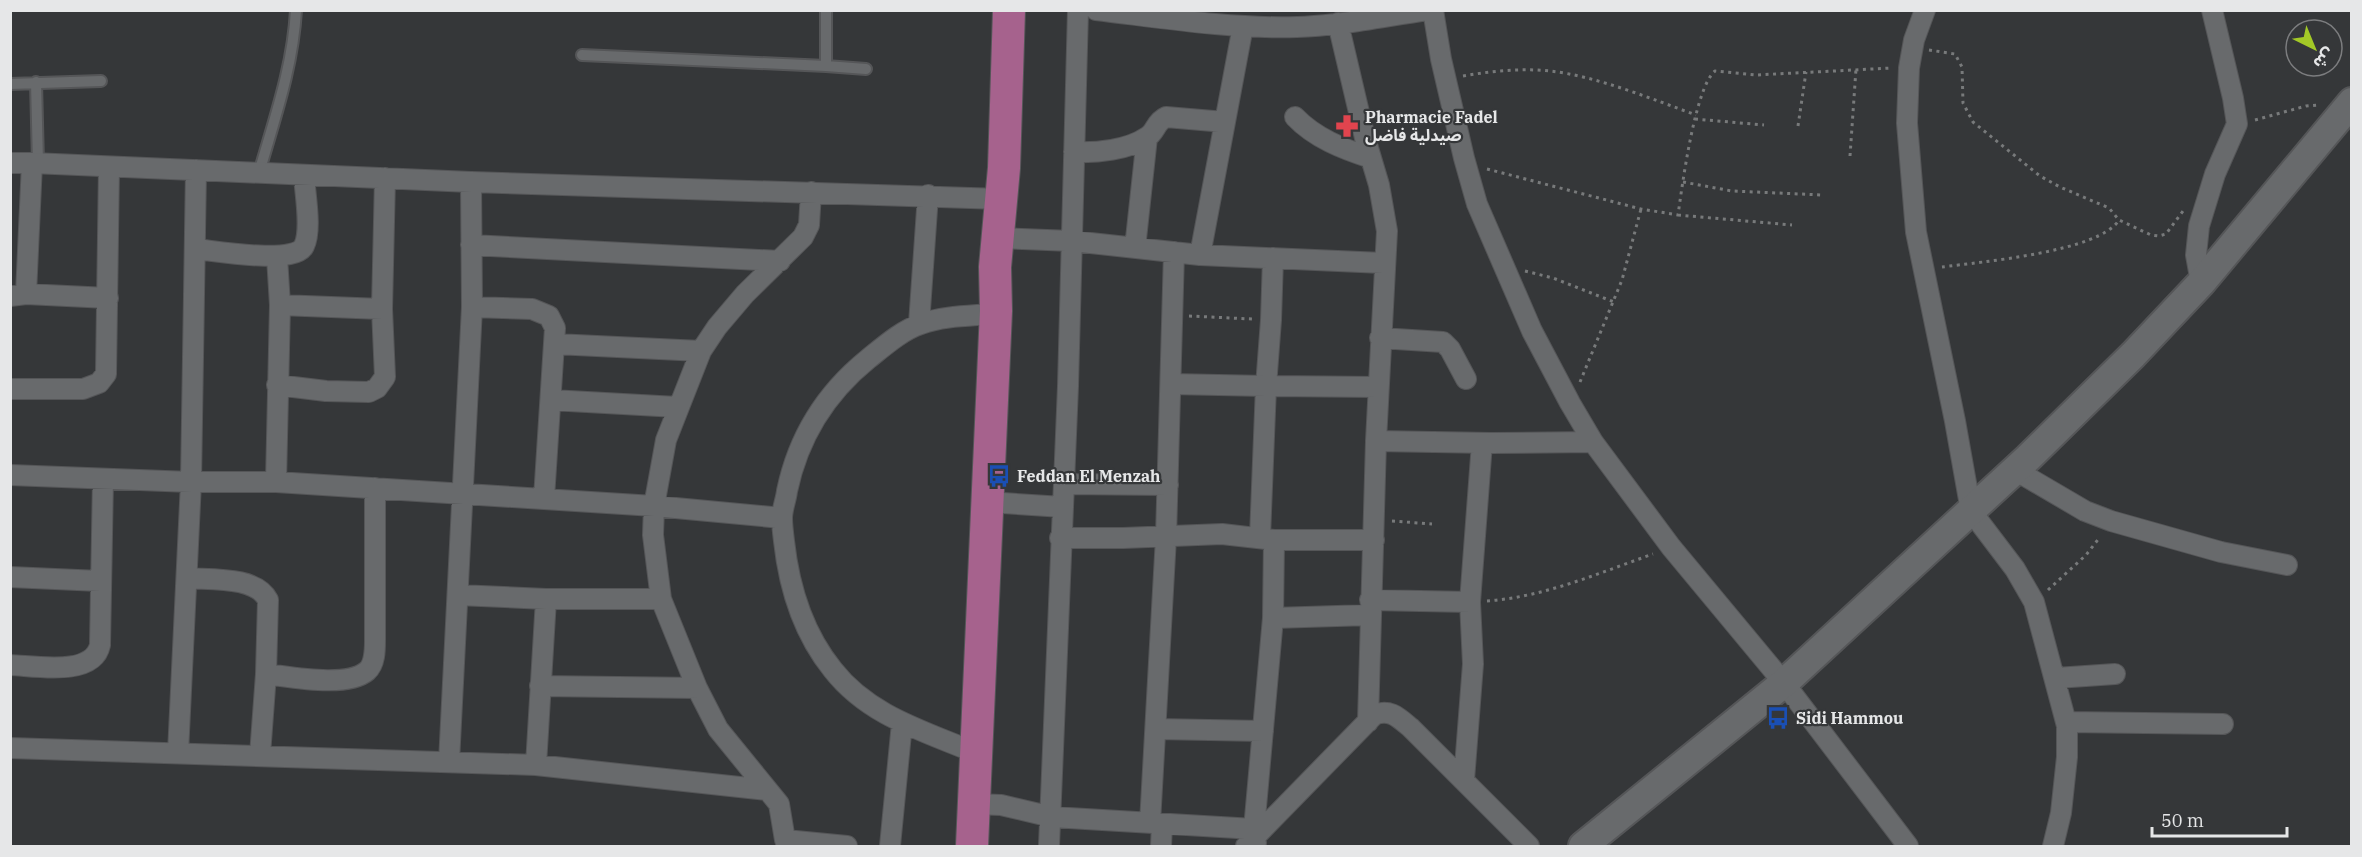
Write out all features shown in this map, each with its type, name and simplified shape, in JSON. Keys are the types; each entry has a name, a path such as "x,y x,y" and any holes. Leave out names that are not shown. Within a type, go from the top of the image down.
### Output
{"main road":[{"path":"972,846 996,310 995,267 1001,199 1009,10"},
{"path":"1583,846 1784,683 2015,470 2133,355 2201,283 2351,103"}],"street":[{"path":"1049,846 1064,484 1078,10"},
{"path":"1096,10 1243,26 1306,27 1428,10"},
{"path":"1433,10 1466,164 1477,204 1532,331 1570,403 1593,442 1671,547 1784,683 1908,846"},
{"path":"1925,10 1912,48 1909,68 1907,123 1916,232 1971,511 2015,569 2034,602 2066,722 2067,757 2061,813 2053,846"},
{"path":"2201,283 2196,255 2199,226 2215,174 2236,124 2236,115 2212,10"},
{"path":"1338,23 1379,185 1386,231 1376,441 1368,723"},
{"path":"1200,255 1243,26"},
{"path":"1074,152 1114,149 1134,144 1150,136 1158,122 1166,117 1225,122"},
{"path":"1295,117 1317,135 1349,151 1371,158"},
{"path":"1136,248 1147,138"},
{"path":"10,163 304,176 1001,199"},
{"path":"35,163 18,295 108,298"},
{"path":"10,389 83,389 99,383 106,374 109,167"},
{"path":"178,753 191,482 196,170"},
{"path":"196,249 277,256 295,254 302,250 306,243 307,231 304,176"},
{"path":"277,385 336,392 369,392 377,388 385,377 382,309 385,178"},
{"path":"449,762 472,307 471,182"},
{"path":"811,192 809,225 803,237 745,294 717,327 701,351 677,407 666,440 654,506 653,535 661,599 697,688 718,729 779,804 783,843 847,846"},
{"path":"919,324 928,195"},
{"path":"998,238 1072,241 1200,255 1383,263"},
{"path":"471,245 780,261"},
{"path":"1161,846 1156,823 1156,729 1168,485 1174,252"},
{"path":"276,482 280,305 277,256"},
{"path":"1253,840 1273,618 1267,538 1266,387 1273,258"},
{"path":"280,305 382,309"},
{"path":"472,307 532,309 542,312 553,321 555,344 544,498"},
{"path":"976,753 930,736 864,702 833,670 808,632 795,599 787,565 782,518 790,476 800,446 819,409 850,374 884,347 919,324 945,318 992,314 996,310"},
{"path":"1380,338 1443,342 1450,349 1466,379"},
{"path":"555,344 701,351"},
{"path":"1171,384 1378,387"},
{"path":"551,400 677,407"},
{"path":"1376,441 1593,442"},
{"path":"1464,780 1473,664 1470,602 1482,443"},
{"path":"2015,470 2085,511 2111,521 2221,552 2286,565"},
{"path":"10,475 191,482 276,482 463,492 782,518"},
{"path":"10,665 71,667 94,658 98,654 103,479"},
{"path":"1064,484 1168,485"},
{"path":"266,674 337,680 353,679 369,670 374,656 375,640 375,488"},
{"path":"987,502 1063,507"},
{"path":"1060,538 1222,534 1267,538 1374,540"},
{"path":"10,577 100,581"},
{"path":"187,578 241,583 265,593 268,600 266,674 260,755"},
{"path":"458,595 546,599 661,599"},
{"path":"536,765 546,599"},
{"path":"1273,618 1370,607 1470,602"},
{"path":"2056,678 2115,674"},
{"path":"540,686 697,688"},
{"path":"1253,840 1379,713 1394,714 1530,846"},
{"path":"2066,722 2223,724"},
{"path":"890,846 902,723"},
{"path":"1156,729 1263,731"},
{"path":"10,748 536,765 767,790"},
{"path":"974,804 1001,805 1052,817 1156,823 1253,840"}],"lane":[{"path":"259,173 285,84 294,37 296,10"},
{"path":"826,10 826,66"},
{"path":"582,55 866,69"},
{"path":"10,84 101,81"},
{"path":"35,163 36,82"}],"path":[{"path":"1912,48 1955,54 1962,67 1963,103 1973,122 2040,176 2109,208 2119,220 2151,235 2166,234 2185,208"},
{"path":"1678,215 1695,117 1708,78 1715,71 1756,75 1909,68"},
{"path":"1850,156 1856,69"},
{"path":"1447,80 1457,76 1498,71 1552,71 1630,92 1695,117 1764,125"},
{"path":"1798,126 1806,72"},
{"path":"2236,124 2306,106 2351,103"},
{"path":"1466,164 1641,209 1678,215 1792,225"},
{"path":"1683,182 1732,191 1822,195"},
{"path":"1570,403 1614,302 1641,209"},
{"path":"1923,267 1942,267 2053,251 2105,232 2115,226 2119,220"},
{"path":"1504,266 1553,278 1614,302"},
{"path":"1172,315 1271,320"},
{"path":"1374,520 1432,524"},
{"path":"2034,602 2086,555 2111,521"},
{"path":"1470,602 1530,595 1581,580 1671,547"}],"place":[{"name":"Pharmacie Fadel صيدلية فاضل","path":"1347,126"},
{"name":"Feddan El Menzah","path":"999,476"},
{"name":"Sidi Hammou","path":"1778,718"}]}
